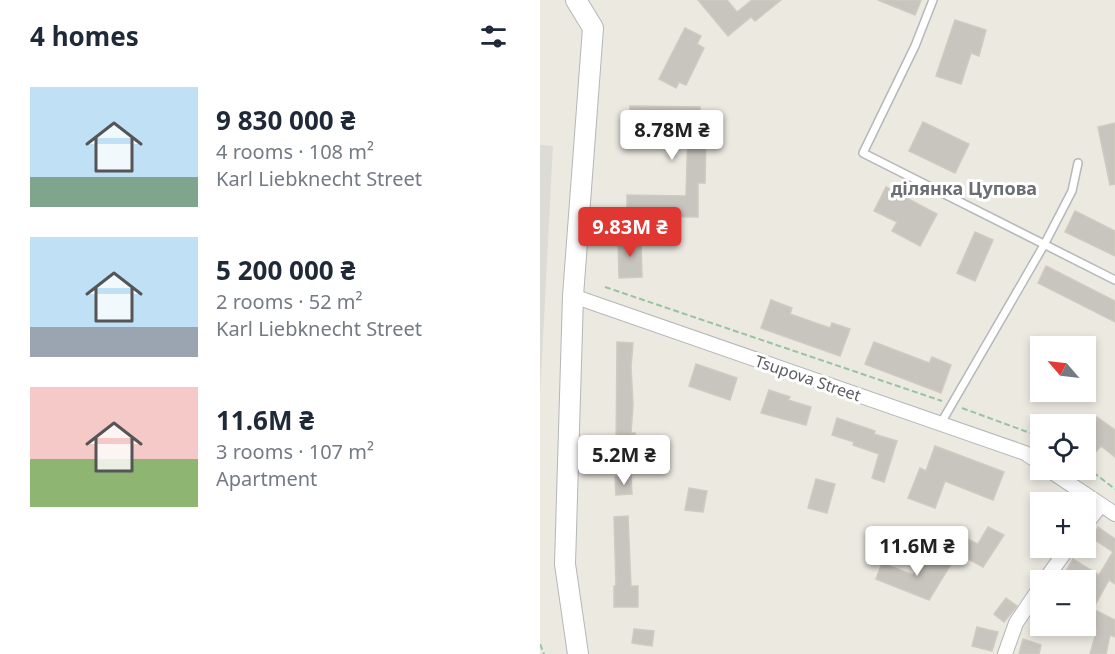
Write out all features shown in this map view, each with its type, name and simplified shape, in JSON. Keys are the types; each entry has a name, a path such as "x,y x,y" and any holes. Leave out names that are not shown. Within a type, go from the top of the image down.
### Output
{"street":[{"path":"576,0 593,28 573,296 565,564 578,654"},
{"name":"Tsupova Street","path":"573,296 940,423 1030,457"},
{"path":"1064,480 1115,514"},
{"path":"1096,511 1101,505"},
{"path":"1005,654 1016,623 1030,602"}],"lane":[{"path":"933,0 915,46 863,153 1115,280"},
{"path":"940,423 1044,244 1072,191 1078,163"}],"path":[{"path":"605,287 1030,433"},
{"path":"1096,475 1115,489"},
{"path":"540,644 544,654"}],"shaded area":[{"path":"540,145 553,146 540,395"}],"building":[{"path":"698,0 727,0 737,12 752,0 781,0 755,21 751,17 728,36"},
{"path":"878,0 921,0 915,15"},
{"path":"955,20 986,30 979,56 971,53 961,84 936,76"},
{"path":"685,28 701,36 697,44 704,48 686,85 679,82 676,88 659,79"},
{"path":"630,106 700,107 699,136 706,136 705,183 698,183 698,217 627,216 627,195 686,196 688,129 630,128"},
{"path":"923,122 969,144 955,173 909,151"},
{"path":"1115,123 1115,184 1110,185 1098,127"},
{"path":"886,187 937,214 920,246 892,231 897,222 874,211"},
{"path":"1075,211 1115,231 1115,256 1065,232"},
{"path":"975,232 993,240 975,281 957,273"},
{"path":"641,239 642,277 619,278 618,240"},
{"path":"1046,266 1115,301 1115,322 1038,283"},
{"path":"771,300 792,308 790,314 830,328 832,323 850,329 840,356 761,328"},
{"path":"617,342 633,343 631,433 635,433 634,457 616,456"},
{"path":"874,342 929,363 932,357 951,365 941,393 865,364"},
{"path":"696,364 737,378 730,400 689,386"},
{"path":"769,390 790,397 788,400 811,407 806,425 761,413"},
{"path":"1097,417 1115,430 1115,457 1101,446 1096,452"},
{"path":"837,418 897,441 884,482 872,478 879,454 832,435"},
{"path":"935,446 1004,472 993,500 945,481 935,508 908,498 920,468 926,471"},
{"path":"631,476 632,494 616,495 615,477"},
{"path":"816,479 835,484 827,513 808,508"},
{"path":"689,488 707,491 703,512 685,510"},
{"path":"628,516 631,586 638,586 638,607 614,607 614,586 616,586 614,517"},
{"path":"988,527 1004,535 983,567 957,553 965,538 978,544"},
{"path":"1098,527 1115,539 1115,584 1109,580 1096,604 1096,573 1099,575 1113,552 1096,541"},
{"path":"931,554 951,564 929,600 876,579 882,563 913,575"},
{"path":"1073,559 1091,570 1066,570"},
{"path":"1006,598 1017,606 1004,622 994,614"},
{"path":"1096,610 1115,620 1115,637 1110,635 1106,654 1090,654 1097,629"},
{"path":"977,627 998,632 992,651 972,646"},
{"path":"634,629 654,631 652,646 632,643"},
{"path":"1023,639 1041,645 1039,654 1019,654"}],"district":[{"name":"ділянка Цупова","path":"964,189"}]}
